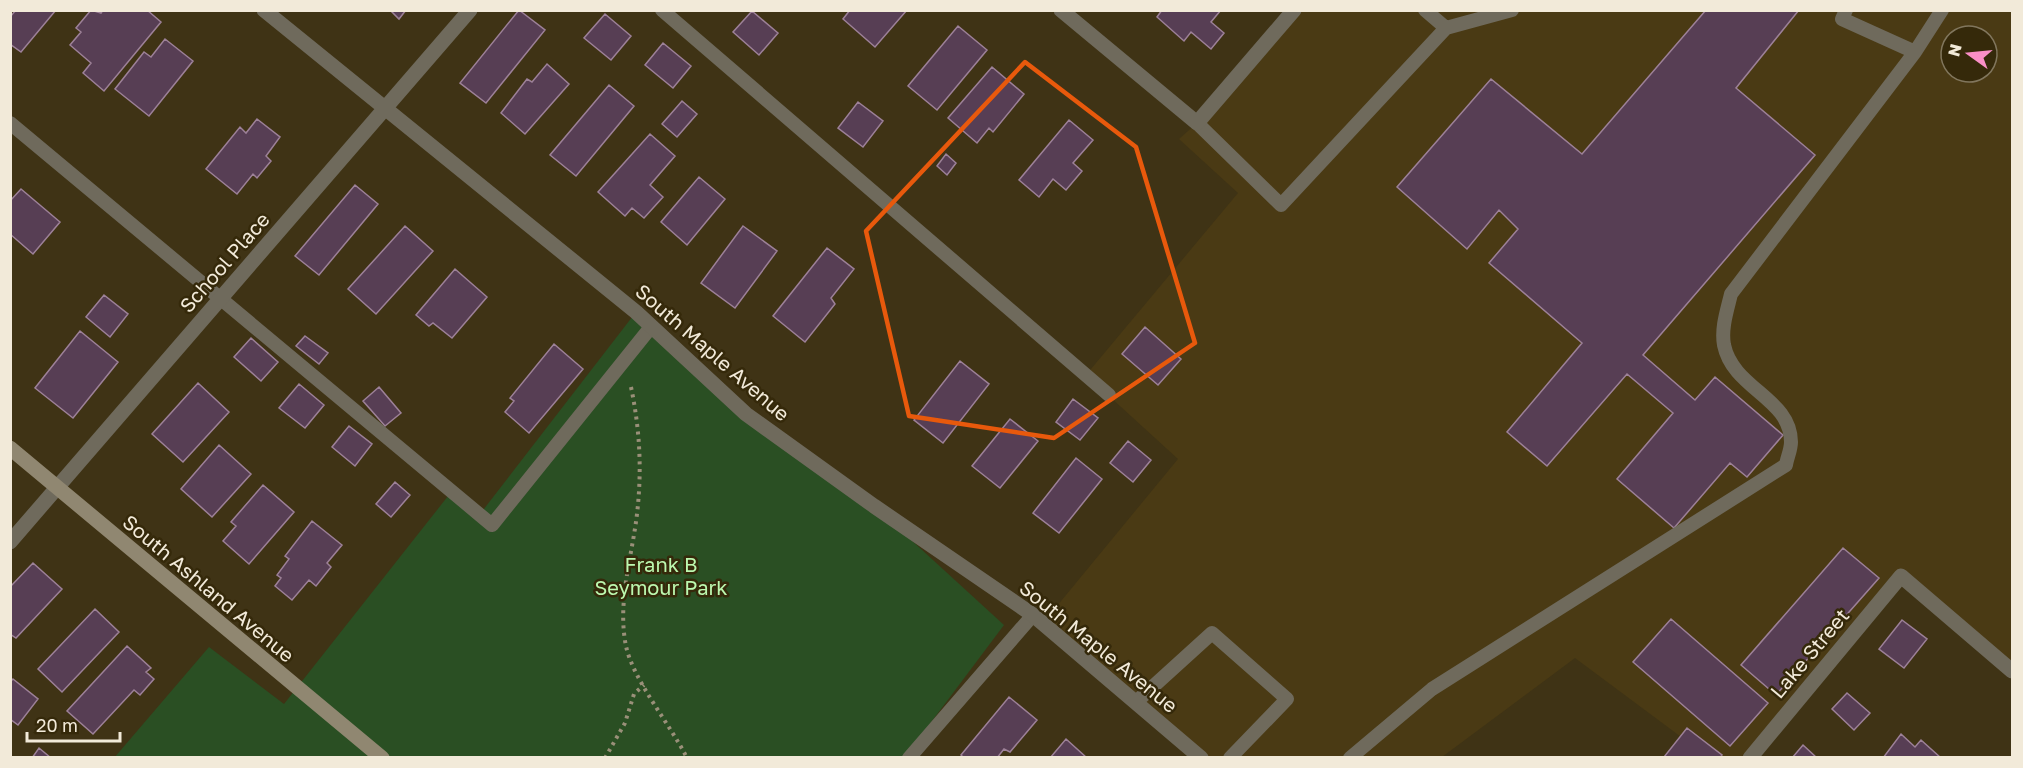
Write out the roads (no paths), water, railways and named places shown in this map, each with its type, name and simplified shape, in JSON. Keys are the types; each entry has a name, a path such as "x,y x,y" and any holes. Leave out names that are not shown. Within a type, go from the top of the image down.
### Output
{"main road":[{"name":"South Ashland Avenue","path":"10,448 382,758"}],"street":[{"name":"South Maple Avenue","path":"264,10 651,327 746,414 874,506 1033,615 1201,758"},
{"name":"School Place","path":"10,542 470,10"},
{"path":"1061,10 1197,123 1294,10"},
{"name":"Lake Street","path":"1750,758 1901,576 2013,671"}],"lane":[{"path":"662,10 1109,395"},
{"path":"1425,10 1446,28"},
{"path":"1197,123 1281,205 1446,28 1512,10"},
{"path":"1846,10 1842,19 1915,51"},
{"path":"1350,758 1432,689 1786,465 1791,442 1785,421 1774,404 1736,373 1724,346 1724,326 1731,294 1915,51 1942,10"},
{"path":"10,123 492,525 651,327"},
{"path":"909,758 1033,615"},
{"path":"1136,702 1212,633 1287,699 1230,758"}],"park label":[{"name":"Frank B Seymour Park","path":"661,576"}]}
